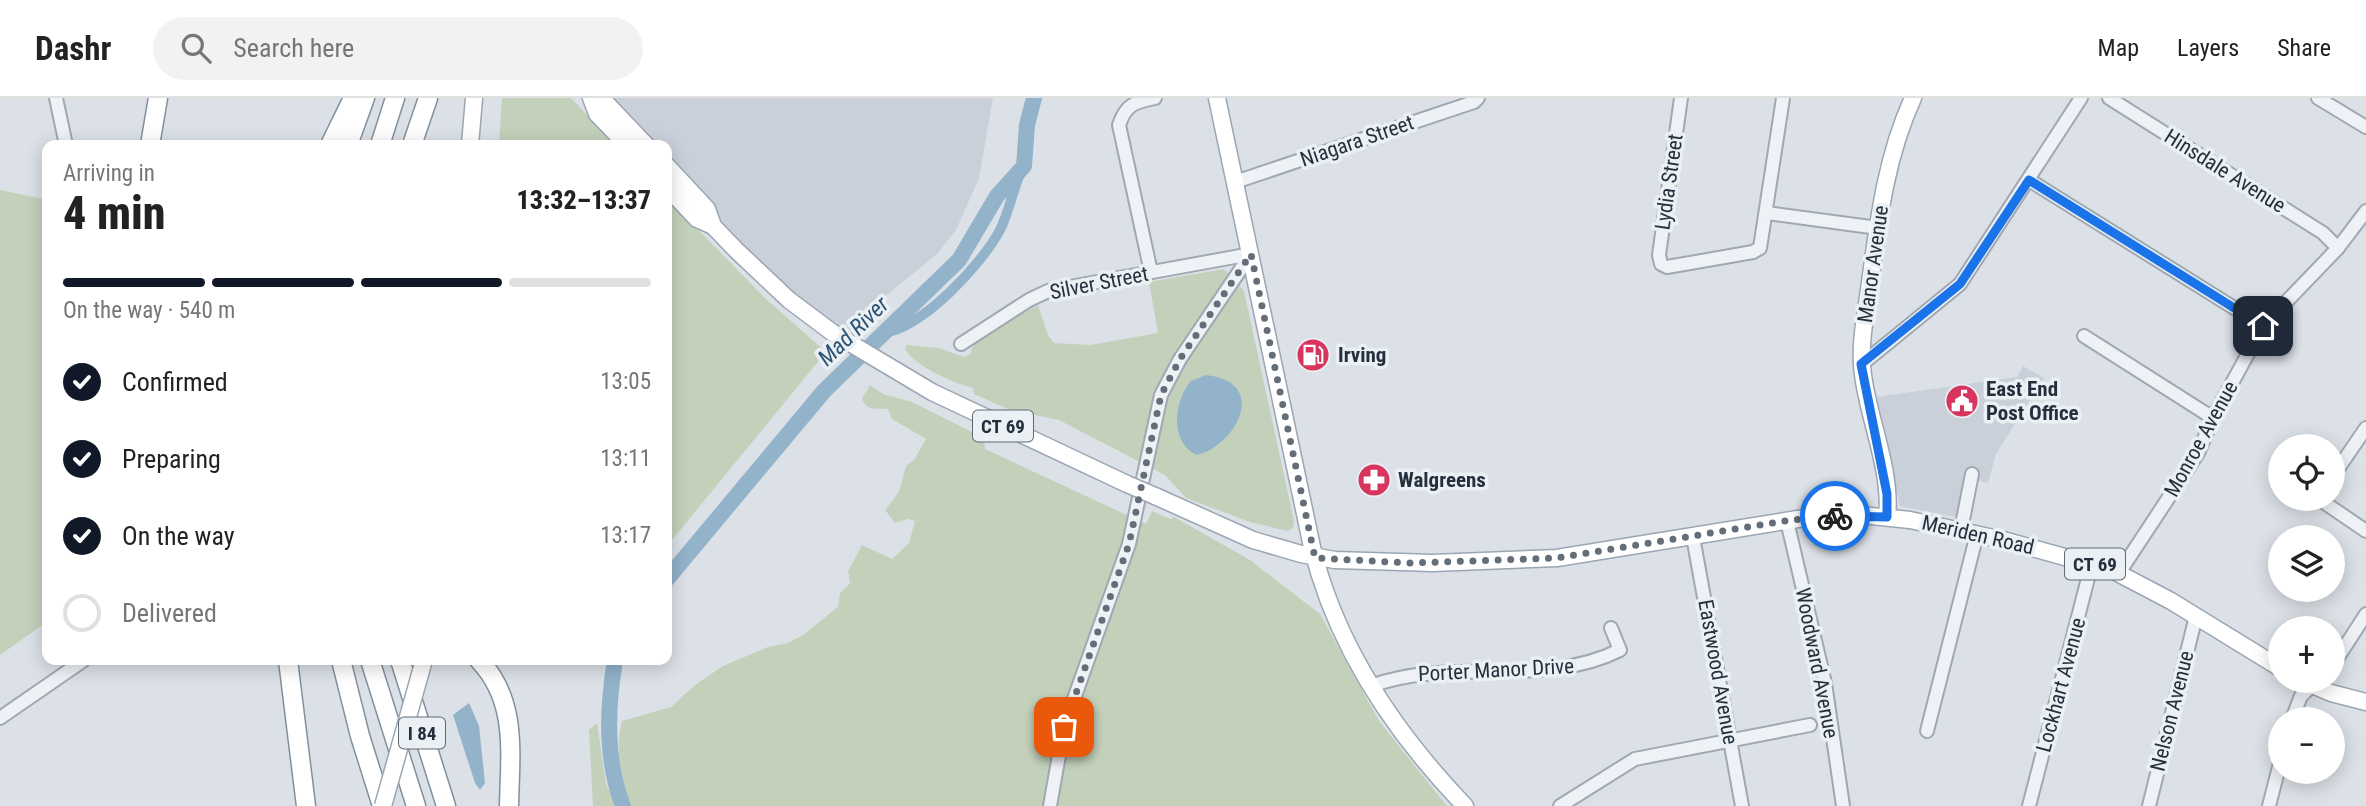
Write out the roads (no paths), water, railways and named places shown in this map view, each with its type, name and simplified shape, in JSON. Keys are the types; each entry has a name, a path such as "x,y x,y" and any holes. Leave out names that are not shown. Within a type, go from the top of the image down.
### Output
{"highway":[{"path":"151,140 158,98"},
{"path":"332,140 353,98"},
{"path":"350,140 365,98"},
{"path":"382,140 395,98"},
{"path":"414,140 428,98"},
{"path":"289,665 306,806"},
{"path":"342,665 360,736 383,806"},
{"name":"I 84","path":"372,665 416,806"},
{"name":"I 84","path":"402,665 446,806"},
{"path":"483,665 496,682 509,714 509,806"}],"main road":[{"path":"470,140 474,98"},
{"path":"592,98 597,114 621,140"},
{"path":"592,98 607,104 641,140"},
{"path":"1217,98 1315,558 1344,635 1371,686 1410,744 1462,804"},
{"name":"Manor Avenue","path":"1887,517 1887,494 1861,364 1878,228 1892,155 1913,98"},
{"name":"CT 69","path":"672,171 707,209 713,226"},
{"name":"CT 69","path":"672,192 697,219 713,226 789,300 882,365 959,405 1127,484 1253,540 1315,558"},
{"name":"Meriden Road","path":"1315,558 1433,563 1557,558 1787,521 1837,516 1887,517 1969,532 2092,563 2119,573 2268,661"},
{"path":"383,806 424,665"},
{"path":"2341,693 2366,702"}],"street":[{"path":"56,98 65,140"},
{"path":"1151,272 1119,124 1125,109 1136,102 1156,98"},
{"name":"Niagara Street","path":"1235,182 1474,102 1478,98"},
{"name":"Lydia Street","path":"1681,98 1659,256 1662,265 1670,267 1753,252 1760,248 1767,213"},
{"path":"1783,98 1767,213 1878,228"},
{"path":"1861,364 1960,284 2081,98"},
{"name":"Hinsdale Avenue","path":"2109,98 2323,233 2338,248"},
{"path":"2318,98 2366,127"},
{"path":"2029,180 2263,326"},
{"name":"Monroe Avenue","path":"2119,573 2198,453 2213,418 2263,326 2338,248 2366,211"},
{"path":"1050,806 1064,727 1129,544 1161,395 1180,359 1251,254"},
{"name":"Silver Street","path":"961,344 973,333 1041,294 1251,254"},
{"path":"2084,336 2213,418"},
{"path":"2345,459 2366,428"},
{"path":"1927,731 1969,532 1972,474"},
{"path":"2337,511 2366,531"},
{"name":"Woodward Avenue","path":"1787,521 1825,683 1843,806"},
{"name":"Eastwood Avenue","path":"1693,537 1742,806"},
{"name":"Lockhart Avenue","path":"2029,806 2092,563"},
{"path":"2345,646 2366,614"},
{"name":"Nelson Avenue","path":"2149,806 2196,616"},
{"name":"Porter Manor Drive","path":"1371,686 1401,675 1453,670 1556,670 1578,666 1620,650 1611,628"},
{"path":"0,718 76,665"},
{"path":"1560,806 1635,759 1810,725"},
{"path":"2269,806 2275,784"}],"water":[{"path":"1206,375 1226,380 1238,390 1242,402 1240,416 1233,429 1210,450 1196,455 1187,449 1181,440 1178,410 1185,389 1191,381"},
{"path":"469,703 479,726 485,783 480,790 475,783 453,715"}],"waterway":[{"name":"Mad River","path":"672,573 824,391 959,260 997,196 1024,166 1027,125 1034,98"},
{"path":"882,333 898,329 932,308 980,260 1000,230 1022,169"},
{"name":"Mad River","path":"614,665 609,715 610,752 623,806"}],"place":[{"name":"Irving","path":"1313,355"},
{"name":"East End Post Office","path":"1962,401"},
{"name":"Walgreens","path":"1374,480"}]}
